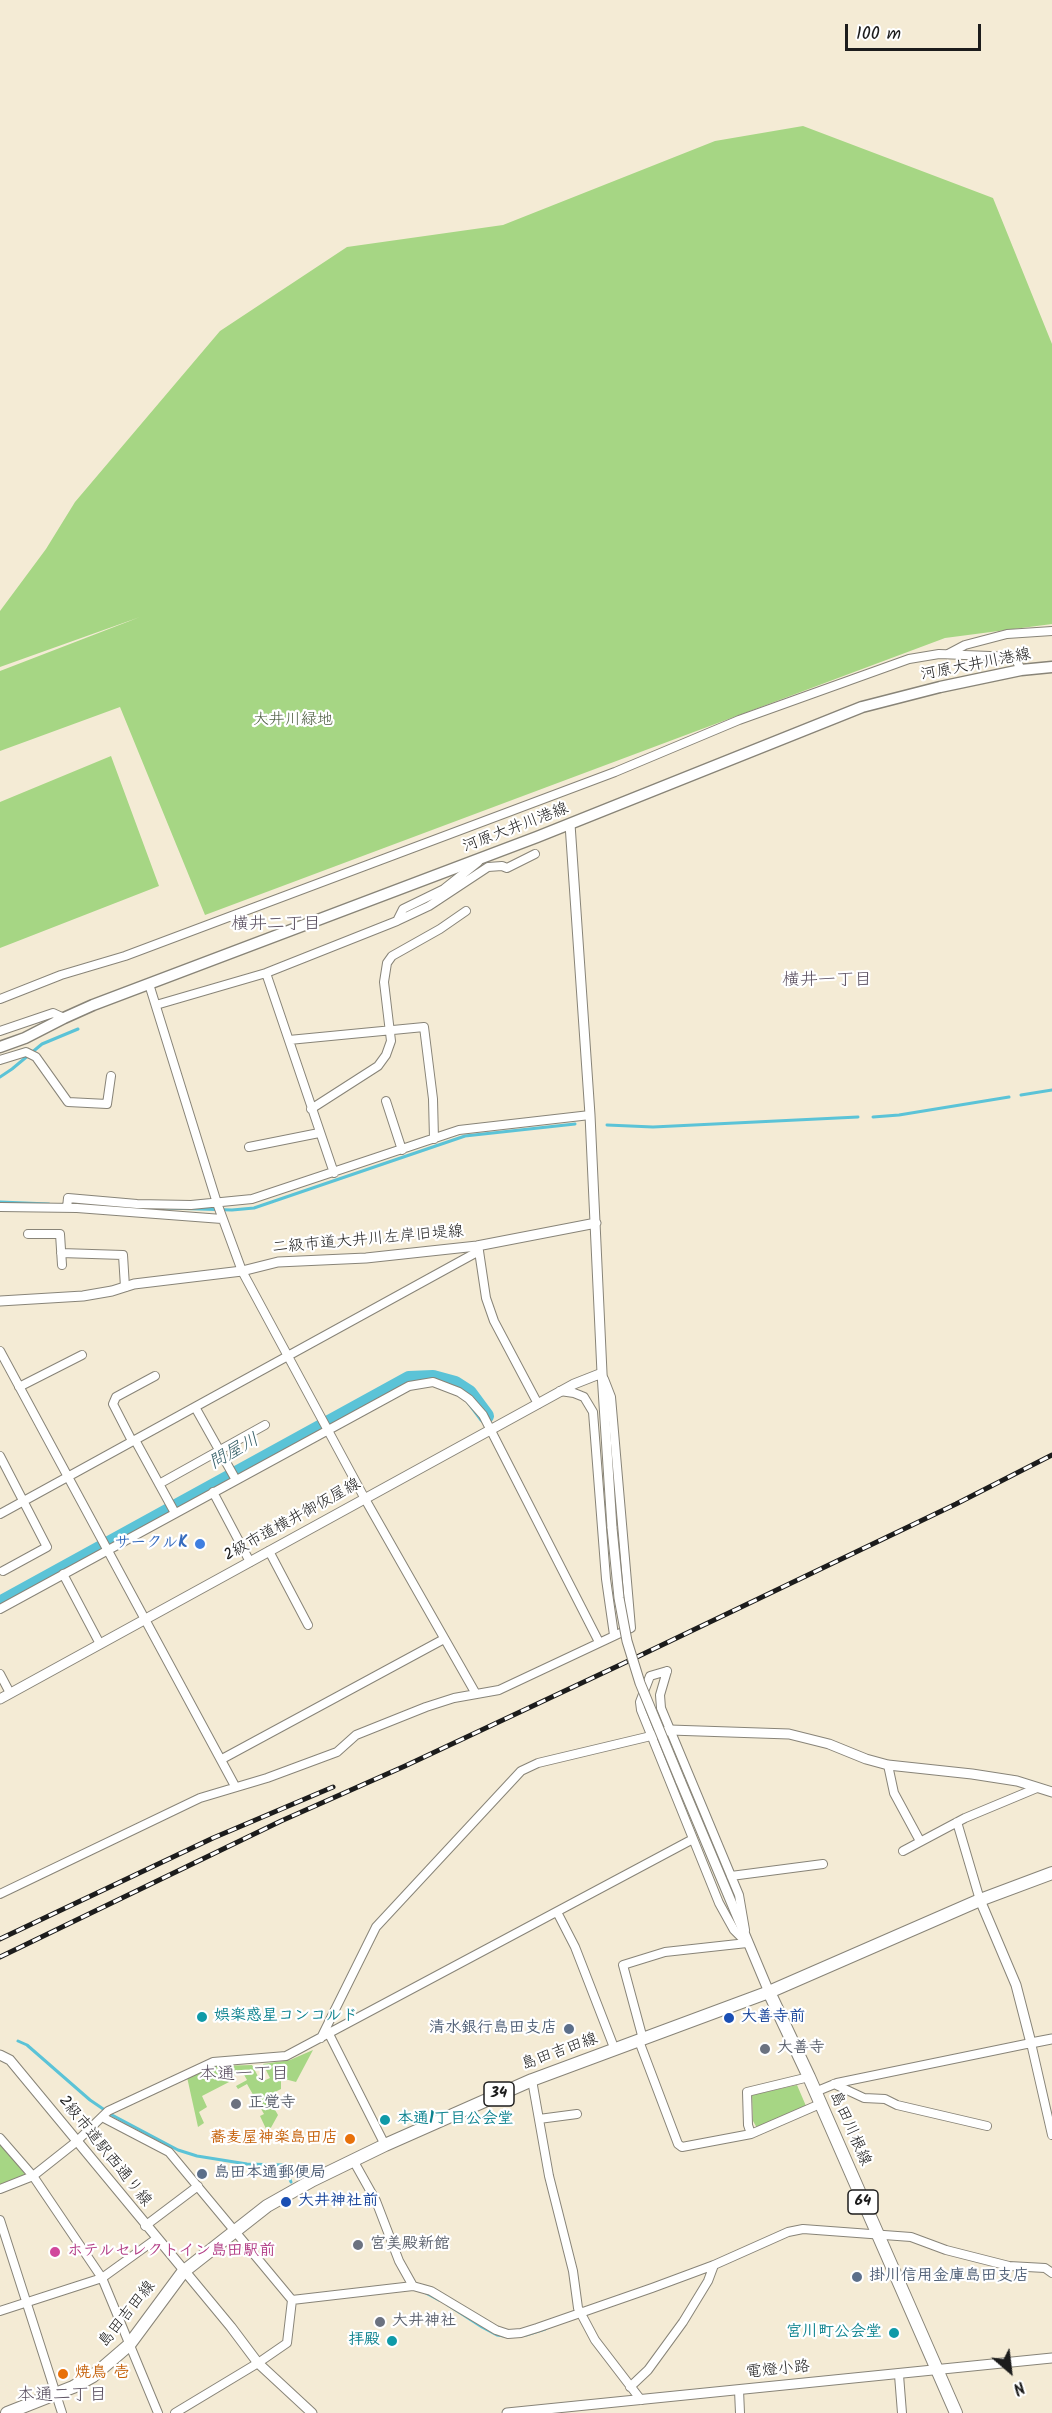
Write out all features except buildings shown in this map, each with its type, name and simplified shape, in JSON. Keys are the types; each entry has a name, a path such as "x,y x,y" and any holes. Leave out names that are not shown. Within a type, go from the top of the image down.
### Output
{"main road":[{"name":"河原大井川港線","path":"0,1047 149,984 570,824 862,707 940,687 1021,670 1052,667"},
{"name":"島田吉田線","path":"7,2413 56,2394 93,2376 129,2345 183,2272 234,2229 277,2200 353,2160 532,2080 769,1992 980,1900 1052,1873"},
{"name":"島田川根線","path":"769,1992 809,2077 956,2413"}],"street":[{"path":"946,654 965,645 1007,634 1052,631"},
{"path":"0,999 61,975 125,956 615,772 740,720 909,659 946,654 1015,657 1021,670"},
{"path":"570,824 590,1115 602,1373 619,1598 627,1641 640,1683 769,1992"},
{"path":"156,1005 267,974 429,906 489,867 507,868 535,854"},
{"path":"397,921 403,909 444,889 484,857"},
{"path":"311,1109 378,1066 386,1055 391,1041 391,1030 384,982 387,963 392,956 440,929 466,911"},
{"path":"267,974 334,1173"},
{"path":"149,984 217,1203 242,1271 365,1499 476,1694"},
{"path":"0,1031 53,1013 64,1018"},
{"path":"289,1040 424,1027 433,1099 434,1139"},
{"path":"0,1060 26,1052 36,1057 68,1102 107,1104 111,1076"},
{"path":"386,1101 402,1150"},
{"path":"67,1208 68,1198 160,1204 217,1203 252,1199 459,1130 590,1115"},
{"path":"249,1147 319,1133"},
{"path":"160,1204 160,1215"},
{"path":"0,1207 67,1208 222,1218"},
{"name":"二級市道大井川左岸旧堤線","path":"0,1302 83,1296 125,1287 242,1271 278,1262 366,1258 478,1248 596,1223"},
{"path":"28,1234 60,1233 62,1265"},
{"path":"0,1514 288,1356 478,1248 486,1298 494,1321 538,1404"},
{"path":"61,1252 123,1255 125,1287"},
{"path":"0,1351 235,1786"},
{"path":"19,1387 82,1355"},
{"path":"0,1894 200,1798 267,1778 338,1752 356,1735 426,1707 454,1698 499,1690 631,1628 611,1396 602,1373"},
{"name":"2級市道横井御仮屋線","path":"0,1699 560,1391 602,1373"},
{"path":"155,1376 116,1398 113,1404 175,1513"},
{"path":"0,1609 409,1386 433,1382 459,1392 469,1399 491,1429 599,1642"},
{"path":"560,1391 584,1397 593,1412 606,1579 614,1635"},
{"path":"195,1407 236,1480"},
{"path":"159,1484 265,1425"},
{"path":"0,1456 47,1547 3,1571"},
{"path":"213,1492 250,1562"},
{"path":"269,1551 308,1625"},
{"path":"63,1574 100,1644"},
{"path":"222,1759 444,1639"},
{"path":"667,1671 660,1695 661,1708 740,1896 747,1943 734,1930 719,1903 641,1710 640,1702 650,1676 667,1671"},
{"path":"0,1674 10,1694"},
{"path":"320,2039 376,1927 502,1788 521,1771 538,1763 670,1730 789,1734 829,1744 888,1765 1017,1781 1052,1792"},
{"path":"888,1765 894,1793 920,1841"},
{"path":"903,1851 957,1822 1037,1788"},
{"path":"957,1822 980,1900 1016,1985 1052,2135"},
{"path":"0,2189 33,2176 76,2142 108,2111 201,2065 285,2056 693,1839"},
{"path":"731,1876 823,1864"},
{"path":"557,1912 575,1947 615,2050"},
{"path":"747,1943 665,1952 623,1965 641,2040 678,2144 682,2147 752,2134 820,2104"},
{"path":"329,2034 385,2145"},
{"path":"815,2092 834,2084 1052,2039"},
{"name":"2級市道駅西通り線","path":"0,2055 10,2060 183,2272 231,2327 258,2364 312,2413"},
{"path":"752,2134 748,2125 747,2092 809,2077"},
{"path":"532,2080 549,2176 573,2271 580,2312 596,2340 641,2400"},
{"path":"834,2084 864,2098 885,2099 897,2105 987,2126"},
{"path":"539,2119 577,2114"},
{"path":"102,2117 169,2152 292,2300 287,2343 258,2364 175,2413"},
{"path":"0,2138 33,2176 102,2278 158,2413"},
{"path":"353,2160 376,2201 399,2261 413,2286"},
{"path":"146,2226 198,2186"},
{"path":"0,2220 62,2413"},
{"path":"292,2300 413,2286 430,2291 496,2330 508,2334 521,2333 714,2265 792,2231 820,2230 911,2237 946,2250 1009,2266 1045,2268 1052,2273"},
{"path":"0,2311 102,2278 156,2239"},
{"path":"630,2387 648,2370 683,2322 708,2281 714,2265"},
{"name":"電燈小路","path":"507,2413 1052,2358"},
{"path":"899,2375 902,2413"},
{"path":"739,2390 740,2413"}],"green space":[{"name":"大井川緑地","path":"803,126 993,198 1052,344 1052,624 945,638 205,915 120,707 0,751 0,671 140,617 0,667 0,611 46,549 75,502 220,331 347,247 503,225 715,141"},
{"path":"111,756 159,886 0,948 0,802"},
{"path":"313,2050 296,2082 281,2078 281,2089 267,2096 278,2115 268,2133 260,2116 264,2114 247,2084 238,2089 236,2086 247,2080 242,2071 230,2078 231,2081 202,2096 207,2107 199,2112 204,2123 198,2127 187,2077 215,2066 252,2065 261,2082 270,2078 263,2064 290,2060"},
{"path":"797,2085 806,2106 757,2128 753,2121 752,2095"},
{"path":"0,2142 25,2171 24,2178 0,2187"}],"waterway":[{"path":"0,1077 42,1044 78,1029"},
{"path":"1021,1095 1052,1090"},
{"path":"873,1117 899,1115 1009,1097"},
{"path":"607,1125 653,1127 858,1117"},
{"path":"103,1206 232,1210 254,1208 465,1136 575,1124"},
{"path":"0,1202 49,1204"},
{"name":"問屋川","path":"0,1604 409,1379 433,1378 455,1384 469,1393 486,1416"},
{"path":"18,2041 27,2045 90,2100 112,2115 178,2150 197,2156 247,2164 284,2165 291,2182"},
{"path":"424,2292 439,2300"},
{"path":"448,2305 482,2327 504,2336"},
{"path":"526,2335 545,2329"}],"railway":[{"path":"0,1957 281,1821 405,1766 639,1656 956,1504 1052,1455"},
{"path":"0,1939 213,1838 333,1787"}],"place":[{"name":"サークルK","path":"200,1544"},
{"name":"娯楽惑星コンコルド","path":"202,2017"},
{"name":"大善寺前","path":"729,2018"},
{"name":"清水銀行島田支店","path":"569,2029"},
{"name":"大善寺","path":"765,2049"},
{"name":"正覚寺","path":"236,2104"},
{"name":"本通1丁目公会堂","path":"385,2120"},
{"name":"蕎麦屋神楽島田店","path":"350,2139"},
{"name":"島田本通郵便局","path":"202,2174"},
{"name":"大井神社前","path":"286,2202"},
{"name":"宮美殿新館","path":"358,2245"},
{"name":"ホテルセレクトイン島田駅前","path":"55,2252"},
{"name":"掛川信用金庫島田支店","path":"857,2277"},
{"name":"大井神社","path":"380,2322"},
{"name":"宮川町公会堂","path":"894,2333"},
{"name":"拝殿","path":"392,2341"},
{"name":"焼鳥 壱","path":"63,2374"}],"district":[{"name":"横井二丁目","path":"276,926"},
{"name":"横井一丁目","path":"827,982"},
{"name":"本通一丁目","path":"244,2076"},
{"name":"本通二丁目","path":"62,2397"}]}
